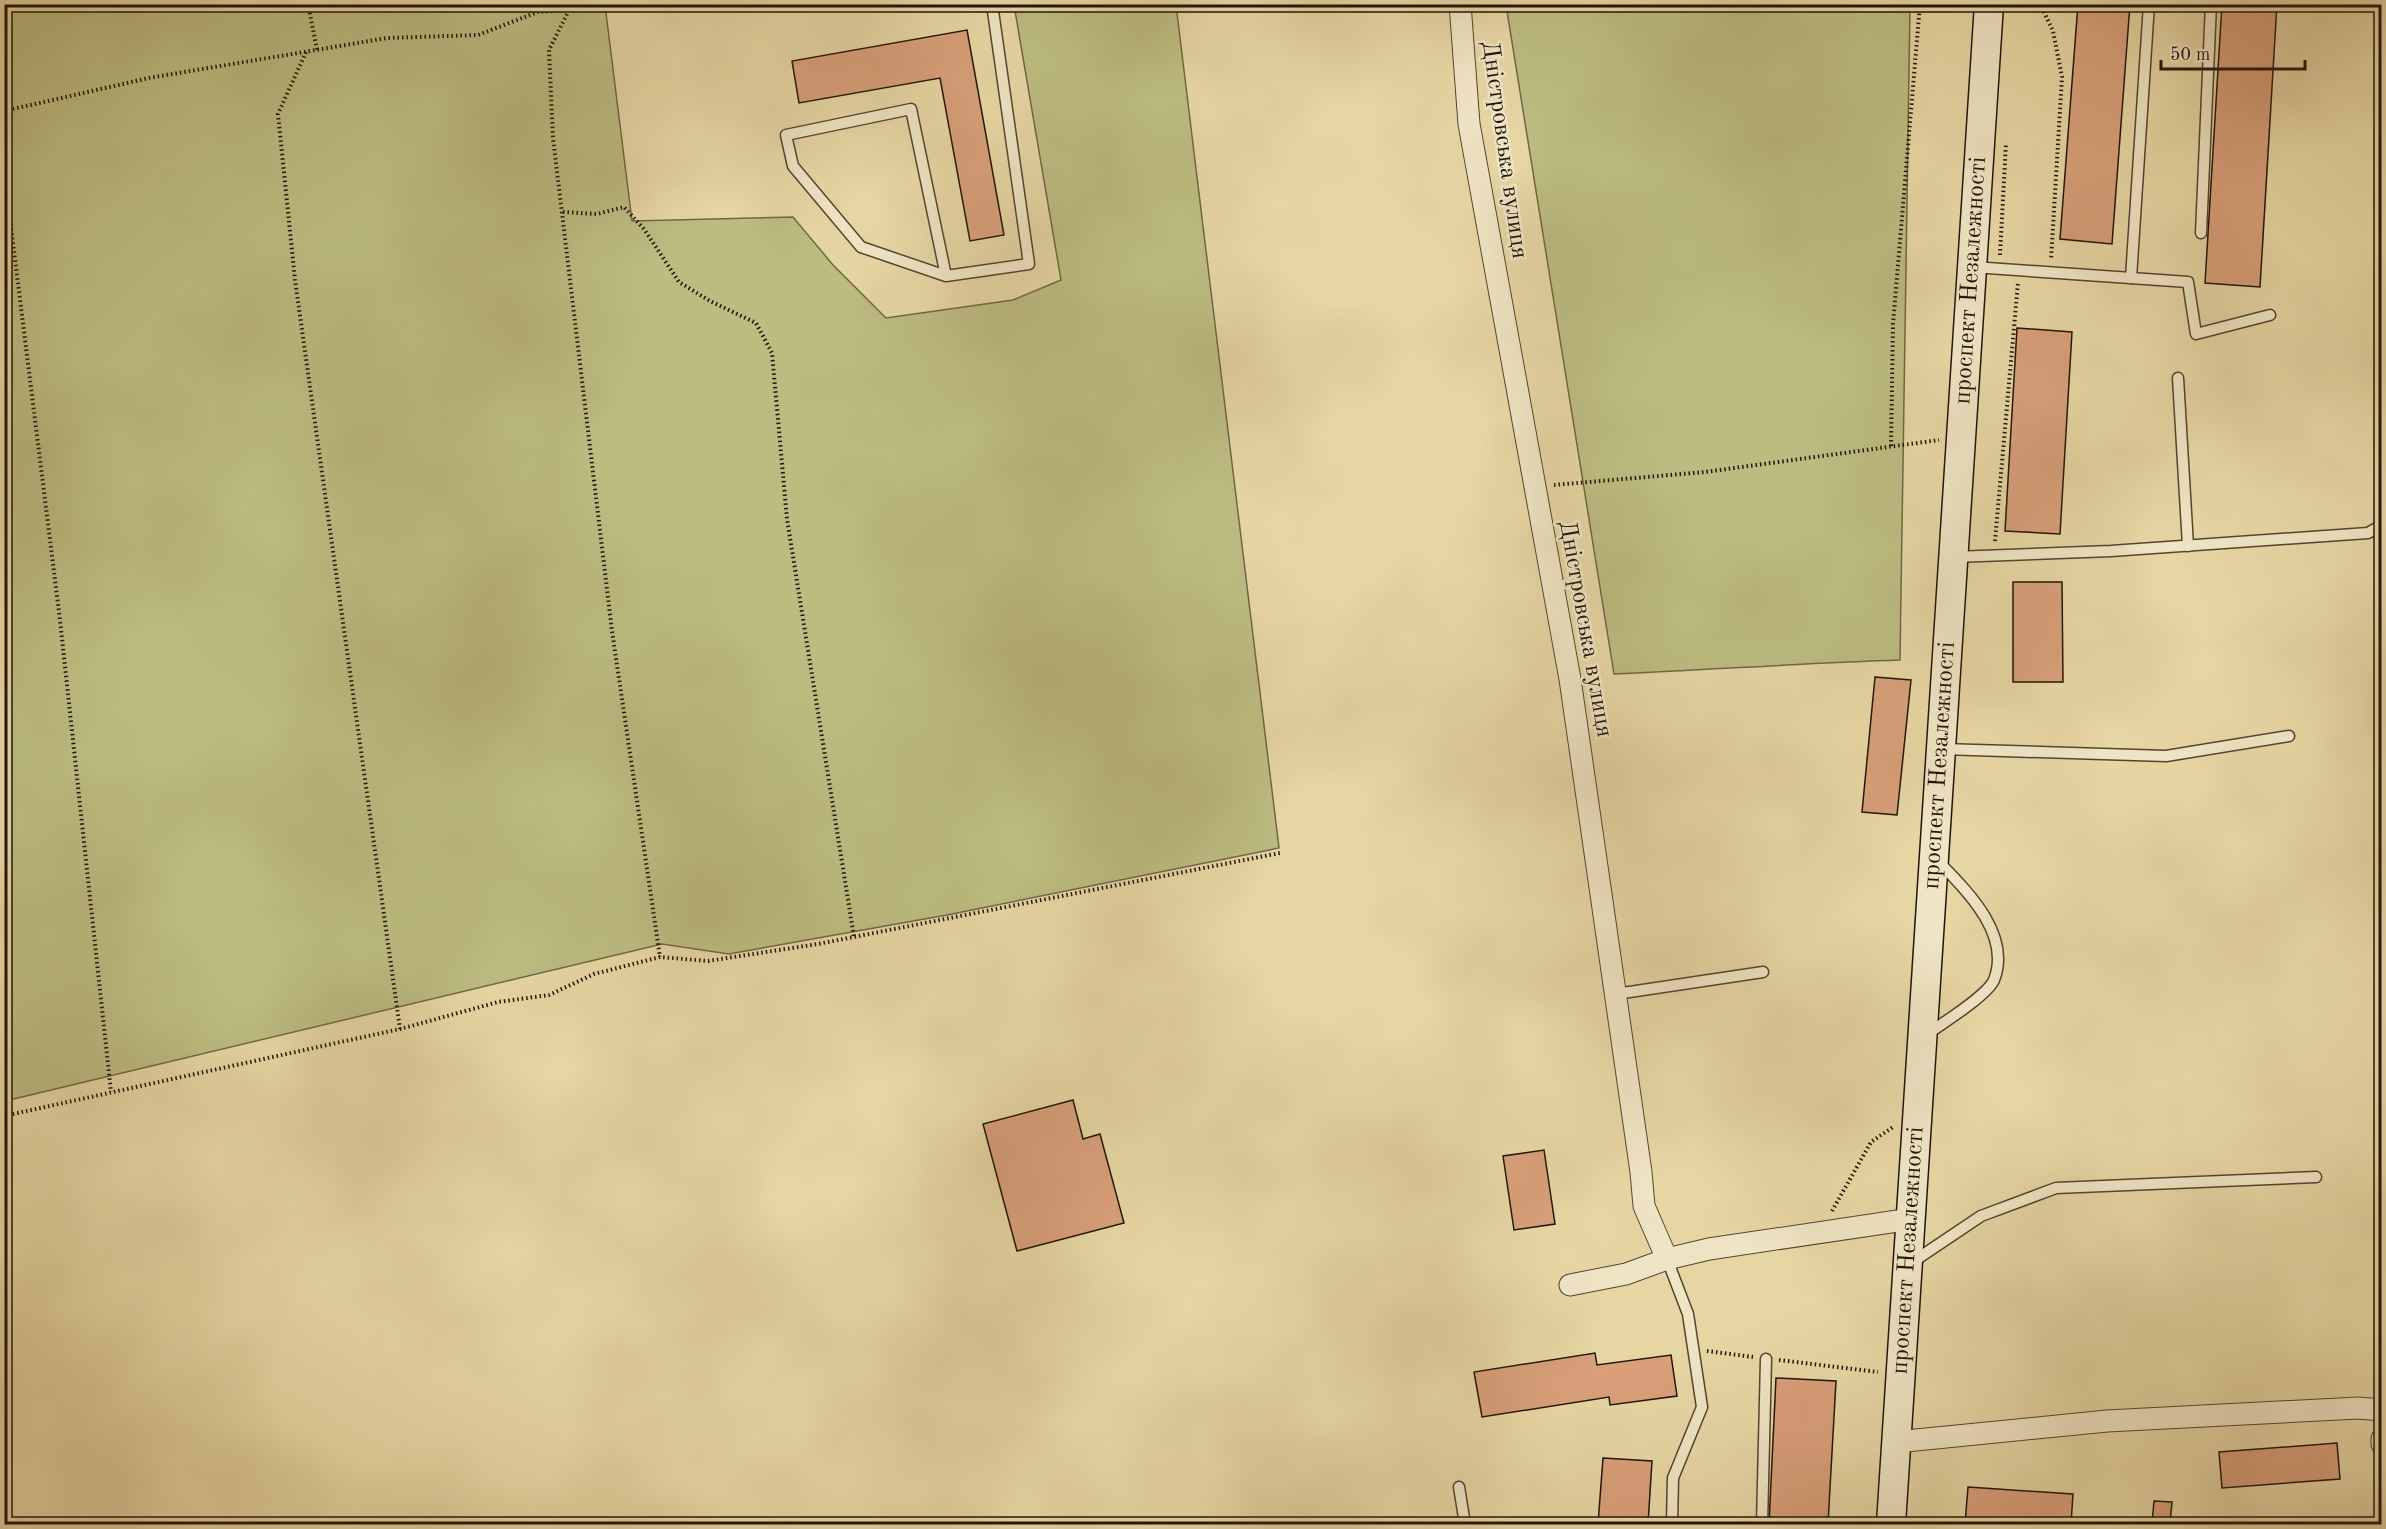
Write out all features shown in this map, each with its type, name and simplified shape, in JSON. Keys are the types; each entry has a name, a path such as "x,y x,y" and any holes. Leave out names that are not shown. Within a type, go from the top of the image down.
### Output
{"main road":[{"name":"проспект Незалежності","path":"1892,1524 1989,4"}],"street":[{"name":"Дністровська вулиця","path":"1460,4 1469,124 1570,679 1644,1206 1667,1259"},
{"path":"1570,1285 1626,1274 1667,1259 1709,1249 1911,1219"},
{"path":"1896,1442 2108,1421 2358,1408 2382,1410"},
{"path":"2382,1439 2382,1444"}],"lane":[{"path":"946,276 911,109 786,135 793,166 861,247 946,276 1029,264 992,4"},
{"path":"2131,278 2149,4"},
{"path":"2201,233 2211,5"},
{"path":"1972,267 2188,282 2196,334 2270,315"},
{"path":"2178,378 2188,546"},
{"path":"1954,557 2111,551 2368,533 2382,525"},
{"path":"1941,749 2166,756 2289,736"},
{"path":"1923,1036 1966,1008 1993,981 1998,954 1991,928 1967,891 1934,858"},
{"path":"1616,994 1763,972"},
{"path":"1908,1265 1981,1216 2056,1188 2316,1177"},
{"path":"1667,1259 1688,1314 1702,1407 1673,1478 1672,1524"},
{"path":"1762,1524 1766,1359"},
{"path":"1459,1487 1465,1524"}],"path":[{"path":"308,4 316,50"},
{"path":"4,111 149,78 387,38 478,34 538,12 603,8 610,4"},
{"path":"1891,446 1893,324 1920,4"},
{"path":"2038,4 2053,31 2061,77 2050,272"},
{"path":"569,10 549,50 554,138 612,631 660,957"},
{"path":"306,52 278,114 295,280 400,1029"},
{"path":"4,171 60,620 111,1092"},
{"path":"563,212 597,214 624,207 644,229 679,282 710,301 756,322 772,353 788,519 854,937"},
{"path":"1994,554 2019,270"},
{"path":"1535,486 1705,471 1947,440"},
{"path":"4,1116 400,1029 498,1002 549,995 594,974 660,957 708,961 854,937 1280,854"},
{"path":"1820,1233 1870,1142 1897,1124"},
{"path":"1695,1349 1881,1373"}],"green space":[{"path":"7,4 605,5 632,221 793,217 833,265 886,318 1013,300 1061,280 1014,5 1176,5 1279,848 947,915 729,954 662,944 5,1101 4,11"},
{"path":"1506,5 1910,5 1900,660 1614,674"}],"building":[{"path":"2078,4 2130,4 2112,244 2060,239"},
{"path":"2222,4 2277,4 2260,287 2205,283"},
{"path":"967,30 1004,235 970,241 940,78 799,103 792,61"},
{"path":"2017,328 2072,332 2060,534 2005,531"},
{"path":"2013,582 2062,582 2063,682 2013,682"},
{"path":"1875,677 1911,680 1897,815 1862,812"},
{"path":"1073,1100 1083,1139 1100,1134 1124,1223 1017,1251 983,1124"},
{"path":"1544,1150 1555,1224 1514,1230 1503,1156"},
{"path":"1595,1353 1597,1365 1671,1355 1677,1396 1610,1405 1609,1397 1482,1417 1474,1372"},
{"path":"1776,1378 1836,1381 1828,1524 1769,1524"},
{"path":"2337,1443 2340,1479 2222,1488 2219,1452"},
{"path":"1603,1458 1652,1461 1648,1524 1598,1524"},
{"path":"1968,1487 2073,1494 2071,1524 1965,1524"},
{"path":"2154,1501 2172,1502 2170,1524 2152,1524"}]}
